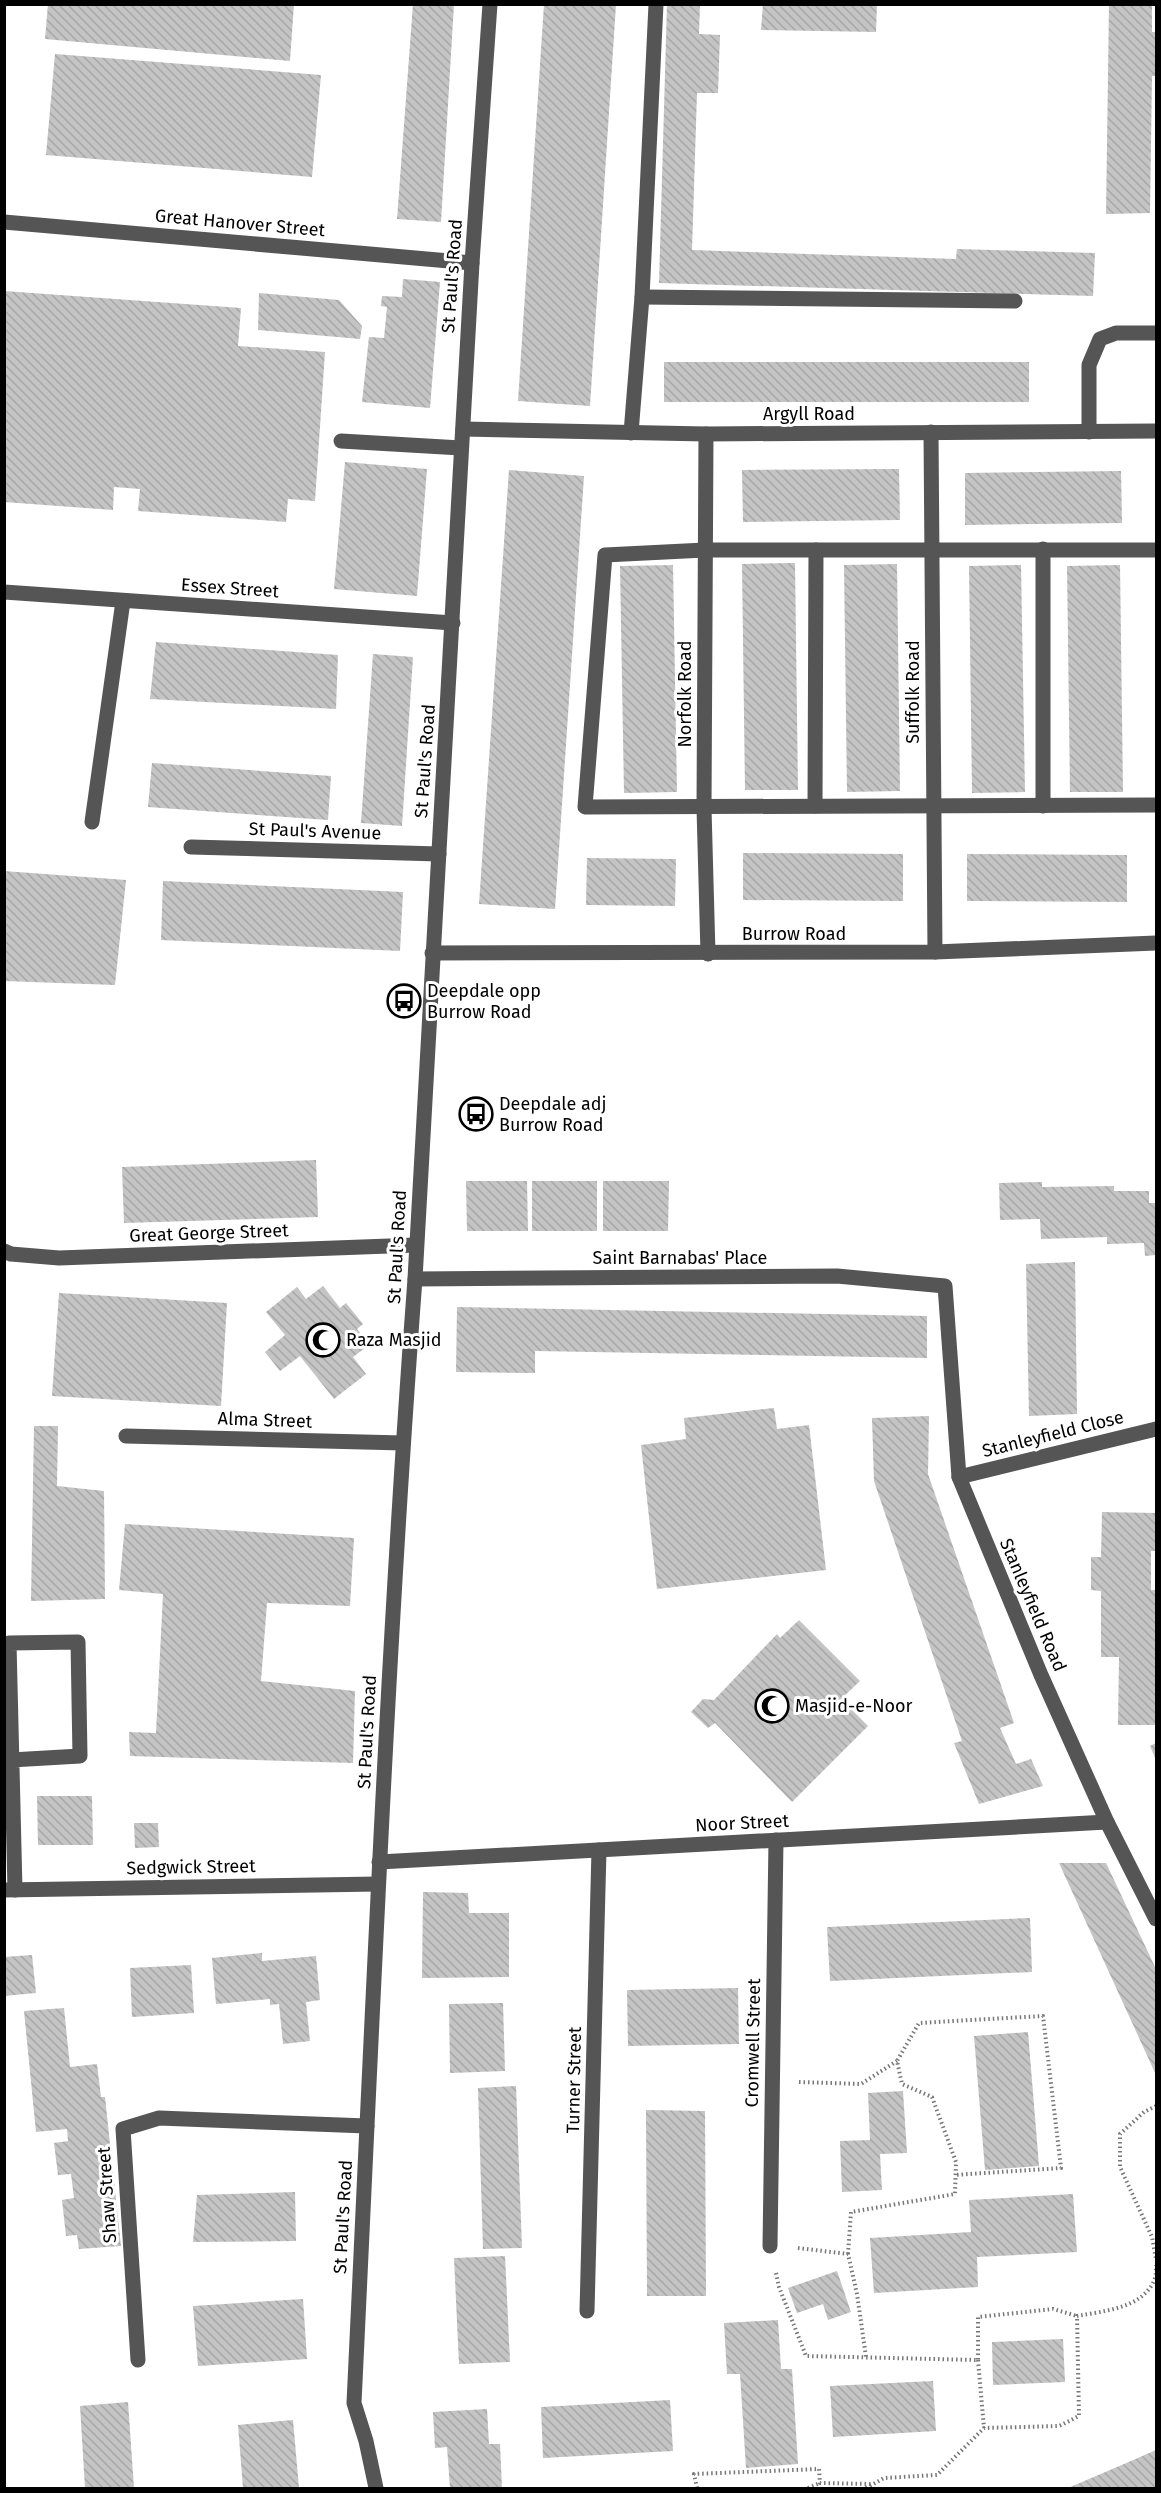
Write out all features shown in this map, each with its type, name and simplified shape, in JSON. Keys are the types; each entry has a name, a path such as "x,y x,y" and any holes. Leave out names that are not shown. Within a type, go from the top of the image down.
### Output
{"street":[{"name":"St Paul's Road","path":"376,2488 366,2441 354,2403 379,1862 453,623 471,263 490,4"},
{"path":"631,433 642,297 656,4"},
{"name":"Great Hanover Street","path":"4,222 471,263"},
{"path":"642,297 1015,301"},
{"path":"1089,432 1089,366 1100,339 1116,333 1156,333"},
{"name":"Argyll Road","path":"463,429 706,434 1156,431"},
{"name":"Suffolk Road","path":"931,432 935,952"},
{"name":"Norfolk Road","path":"706,434 705,808 708,954"},
{"path":"340,441 461,448"},
{"path":"815,806 816,549"},
{"path":"1043,549 1043,806"},
{"path":"1156,550 705,550 605,555 585,807 1156,806"},
{"name":"Essex Street","path":"4,592 453,623"},
{"path":"92,822 123,601"},
{"name":"St Paul's Avenue","path":"191,847 439,854"},
{"name":"Burrow Road","path":"432,953 935,952 1156,944"},
{"name":"Great George Street","path":"4,1251 21,1255 59,1258 416,1245"},
{"name":"Saint Barnabas' Place","path":"415,1279 837,1276 945,1286"},
{"name":"Stanleyfield Road","path":"945,1286 959,1477 1041,1675 1107,1822 1156,1919"},
{"name":"Stanleyfield Close","path":"959,1477 1156,1429"},
{"name":"Alma Street","path":"126,1436 403,1443"},
{"path":"10,1890 9,1643 78,1642 80,1756 11,1760"},
{"name":"Noor Street","path":"379,1862 1107,1822"},
{"name":"Cromwell Street","path":"770,2246 776,1840"},
{"name":"Turner Street","path":"587,2311 599,1850"},
{"name":"Sedgwick Street","path":"10,1890 378,1884"},
{"name":"Shaw Street","path":"138,2360 123,2129 159,2118 368,2126"}],"path":[{"path":"772,2082 861,2084 897,2061 919,2023 1043,2016 1061,2168 954,2175"},
{"path":"866,2357 857,2294 848,2254 851,2212 955,2194 956,2162 932,2097 902,2084 897,2061"},
{"path":"1156,2106 1144,2112 1120,2134 1120,2167 1152,2237 1156,2259"},
{"path":"848,2254 770,2246 779,2288 806,2356 978,2360"},
{"path":"984,2428 978,2360 978,2317 1053,2309 1077,2316 1116,2309 1141,2298 1154,2282 1156,2265"},
{"path":"866,2488 884,2478 937,2475 984,2428 1059,2426 1079,2416 1077,2316"},
{"path":"697,2488 694,2474 819,2469 820,2483"},
{"path":"808,2488 820,2483 871,2484"}],"building":[{"path":"48,4 294,4 290,61 45,39"},
{"path":"413,4 454,4 441,222 397,219"},
{"path":"544,4 616,4 590,406 518,401"},
{"path":"667,4 700,4 699,34 720,35 718,93 697,93 692,250 956,259 957,249 1095,253 1093,296 659,283"},
{"path":"763,4 877,4 876,32 761,30"},
{"path":"1109,4 1152,4 1152,32 1156,32 1156,76 1152,76 1150,213 1106,214"},
{"path":"55,54 321,75 312,177 46,155"},
{"path":"403,279 440,282 430,408 362,402 369,337 384,338 387,307 381,306 382,296 402,297"},
{"path":"4,291 241,308 238,346 325,352 315,501 288,499 286,522 138,511 140,489 114,487 113,510 4,502"},
{"path":"259,293 339,300 362,326 360,339 258,330"},
{"path":"664,362 1029,362 1029,402 664,402"},
{"path":"345,462 427,469 417,596 334,589"},
{"path":"899,469 900,520 743,522 742,470"},
{"path":"509,470 584,476 555,909 479,904"},
{"path":"1121,471 1122,523 965,525 965,473"},
{"path":"795,563 798,790 745,790 742,564"},
{"path":"897,564 900,791 847,792 844,565"},
{"path":"673,565 677,792 624,793 620,566"},
{"path":"1021,565 1025,792 972,793 969,566"},
{"path":"1120,565 1123,792 1070,792 1067,566"},
{"path":"156,642 338,655 336,709 150,699"},
{"path":"373,654 413,657 402,826 361,823"},
{"path":"152,763 331,776 328,820 148,807"},
{"path":"743,853 903,854 903,901 743,900"},
{"path":"967,854 1127,855 1127,902 967,901"},
{"path":"587,858 676,859 675,906 586,905"},
{"path":"4,871 126,880 115,985 4,981"},
{"path":"163,881 403,892 400,951 161,940"},
{"path":"316,1160 318,1217 124,1223 122,1167"},
{"path":"466,1181 527,1181 528,1231 467,1231"},
{"path":"532,1181 597,1181 597,1231 532,1231"},
{"path":"603,1181 669,1181 668,1231 603,1231"},
{"path":"1042,1182 1042,1187 1114,1186 1114,1191 1149,1191 1149,1203 1156,1203 1156,1255 1145,1256 1144,1243 1107,1244 1107,1237 1041,1239 1040,1219 1000,1220 999,1183"},
{"path":"1075,1262 1077,1414 1029,1416 1026,1264"},
{"name":"Raza Masjid","path":"323,1286 340,1308 346,1303 363,1324 357,1329 369,1345 353,1357 366,1374 334,1399 300,1356 280,1371 265,1352 285,1335 266,1312 297,1287 306,1299"},
{"path":"59,1293 227,1303 221,1406 52,1396"},
{"path":"457,1307 927,1316 927,1358 535,1351 535,1373 456,1372"},
{"path":"774,1408 777,1429 809,1425 826,1570 657,1589 641,1445 686,1439 684,1418"},
{"path":"929,1416 928,1474 1014,1723 1000,1728 1016,1764 1031,1759 1043,1786 979,1804 954,1743 962,1741 874,1481 872,1418"},
{"path":"34,1426 58,1426 57,1486 104,1491 105,1599 31,1601"},
{"path":"1102,1512 1156,1513 1156,1551 1151,1551 1151,1590 1156,1590 1156,1725 1118,1725 1119,1657 1101,1657 1101,1591 1091,1590 1091,1557 1101,1557"},
{"path":"125,1524 354,1538 350,1606 267,1603 261,1681 355,1691 353,1763 130,1756 129,1732 156,1733 163,1594 119,1590"},
{"name":"Masjid-e-Noor","path":"799,1620 860,1681 841,1699 868,1726 792,1802 715,1723 708,1728 691,1712 703,1699 714,1700 777,1634 780,1638"},
{"path":"1156,1743 1156,1760 1150,1746"},
{"path":"37,1796 92,1796 93,1845 38,1845"},
{"path":"134,1823 158,1823 159,1847 135,1848"},
{"path":"1059,1863 1106,1863 1156,1969 1156,2075"},
{"path":"423,1892 468,1893 469,1913 509,1913 509,1977 422,1978"},
{"path":"1030,1918 1032,1972 830,1981 827,1927"},
{"path":"262,1953 262,1961 316,1956 320,2000 306,2002 310,2041 283,2044 279,2004 270,2005 270,1999 216,2004 212,1958"},
{"path":"32,1955 36,1993 4,1996 4,1957"},
{"path":"191,1965 194,2013 132,2017 130,1968"},
{"path":"738,1988 739,2044 628,2046 627,1990"},
{"path":"503,2003 505,2071 450,2073 449,2004"},
{"path":"64,2008 70,2067 97,2064 101,2097 105,2097 121,2246 79,2249 77,2235 66,2236 62,2200 74,2198 71,2174 58,2175 54,2143 68,2141 67,2129 36,2132 24,2011"},
{"path":"1028,2032 1039,2166 985,2170 974,2036"},
{"path":"516,2086 522,2248 483,2249 478,2088"},
{"path":"903,2091 907,2153 880,2154 882,2190 842,2192 840,2141 870,2140 868,2093"},
{"path":"646,2110 705,2111 706,2296 647,2296"},
{"path":"295,2192 296,2241 193,2242 197,2195"},
{"path":"1073,2194 1077,2252 977,2257 978,2287 874,2293 870,2238 971,2232 969,2200"},
{"path":"505,2256 510,2362 459,2364 454,2258"},
{"path":"837,2271 851,2312 828,2320 823,2304 797,2313 788,2288"},
{"path":"303,2299 307,2359 198,2366 193,2306"},
{"path":"778,2320 781,2369 792,2369 798,2464 746,2468 740,2374 727,2374 724,2323"},
{"path":"1063,2339 1065,2382 993,2385 992,2342"},
{"path":"933,2381 936,2431 833,2437 830,2386"},
{"path":"670,2400 673,2451 543,2458 541,2407"},
{"path":"128,2402 134,2488 85,2488 80,2406"},
{"path":"487,2409 489,2444 500,2444 502,2488 450,2488 447,2447 435,2448 433,2412"},
{"path":"293,2420 299,2488 243,2488 238,2425"},
{"path":"1156,2450 1156,2488 1068,2488 1131,2461"}],"place":[{"name":"Deepdale opp Burrow Road","path":"404,1001"},
{"name":"Deepdale adj Burrow Road","path":"476,1114"},
{"name":"Raza Masjid","path":"323,1340"},
{"name":"Masjid-e-Noor","path":"772,1706"}]}
